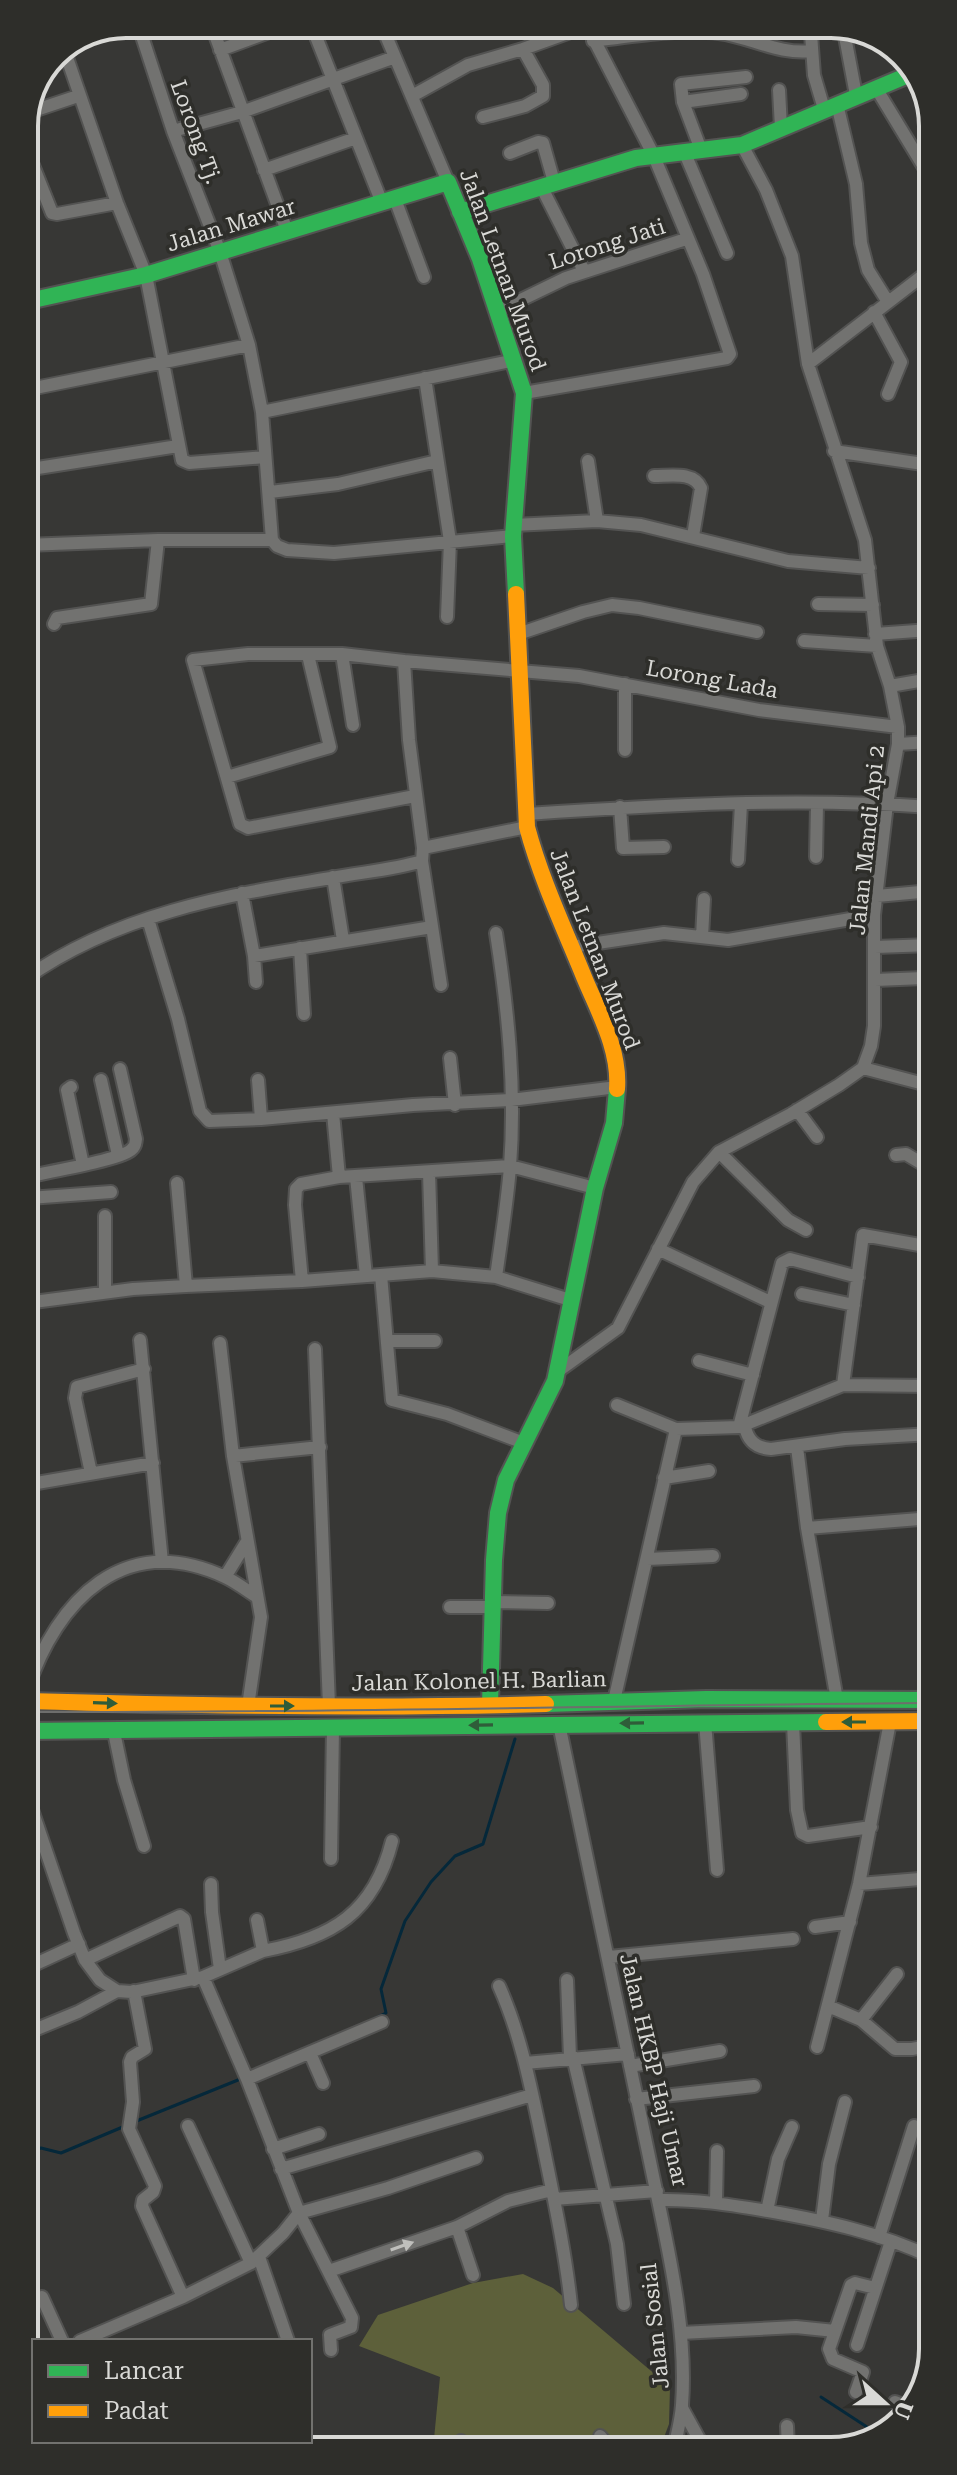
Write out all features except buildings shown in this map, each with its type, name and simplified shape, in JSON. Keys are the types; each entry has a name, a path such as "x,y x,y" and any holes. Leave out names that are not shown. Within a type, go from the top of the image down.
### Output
{"main road":[{"path":"460,212 653,154 742,145 904,77"},
{"name":"Jalan Mawar","path":"38,299 146,275 448,182"},
{"name":"Jalan Letnan Murod","path":"448,182 498,311 524,393 513,530 527,820 537,864 610,1039 618,1074 614,1123 595,1188 551,1394 506,1480 498,1513 490,1705"},
{"name":"Jalan Kolonel H. Barlian","path":"38,1701 329,1706 919,1700"},
{"path":"203,1730 204,1706"},
{"path":"38,1731 919,1721"}],"street":[{"name":"Lorong Tj.","path":"143,38 173,131 220,252 249,345 262,412 272,540"},
{"path":"216,38 287,231"},
{"path":"220,50 253,38"},
{"path":"316,38 356,138 424,277"},
{"name":"Jalan Letnan Murod","path":"387,38 448,182"},
{"path":"412,96 468,65 552,38"},
{"path":"524,393 730,354 703,274 653,154 592,38"},
{"path":"593,41 607,38"},
{"path":"738,38 780,49 812,51"},
{"path":"811,38 816,88 830,106 856,184 868,270 888,302"},
{"path":"846,40 856,95"},
{"path":"483,117 525,106 543,96 543,85 523,49"},
{"path":"173,131 242,112 395,57"},
{"path":"68,61 117,203 146,275 182,460 186,463 265,457"},
{"path":"727,253 693,150 682,83 746,77"},
{"path":"876,88 919,159"},
{"path":"779,90 781,128"},
{"path":"683,102 741,94"},
{"path":"40,109 78,96"},
{"path":"264,170 356,138"},
{"path":"510,153 538,142 543,143 548,184 584,271"},
{"name":"Jalan Mandi Api 2","path":"742,145 766,190 792,256 808,364 865,540 876,640 898,727 874,915 874,1026 863,1068"},
{"path":"38,178 52,213 117,203"},
{"name":"Lorong Jati","path":"498,311 546,285 686,239"},
{"path":"808,364 919,278"},
{"path":"874,312 901,362 888,394"},
{"path":"38,388 249,345"},
{"path":"262,412 515,360"},
{"path":"425,378 450,541 447,617"},
{"path":"38,468 178,446"},
{"path":"834,451 919,463"},
{"path":"270,492 338,484 437,461"},
{"path":"588,461 597,521"},
{"path":"654,476 691,477 698,481 701,488 693,536"},
{"path":"38,545 272,540 277,546 306,553 334,553 597,521 641,525 788,561 869,568"},
{"path":"55,621 149,605 158,540"},
{"path":"818,604 873,605"},
{"path":"518,634 612,605 757,632"},
{"path":"804,641 876,640 919,632"},
{"name":"Lorong Lada","path":"227,777 193,660 248,654 342,654 579,676 759,710 898,727"},
{"path":"342,654 353,725"},
{"path":"308,655 330,747 227,777 237,818 248,828 415,796"},
{"path":"404,661 415,796 441,985"},
{"path":"890,686 919,681"},
{"path":"625,684 625,750"},
{"path":"898,744 919,743"},
{"path":"38,971 74,947 151,918 242,893 333,877 423,855 527,820 620,807 741,804 919,806"},
{"path":"738,860 741,804"},
{"path":"816,857 817,804"},
{"path":"620,807 623,848 664,847"},
{"path":"333,877 343,940"},
{"path":"877,896 919,892"},
{"path":"242,893 256,982"},
{"path":"702,937 704,899"},
{"path":"571,947 664,933 728,940 874,915"},
{"path":"151,918 202,1116 216,1122 413,1105 455,1105 617,1087"},
{"path":"254,956 432,927"},
{"path":"496,933 508,1014 511,1100 510,1166 496,1277"},
{"path":"875,947 919,945"},
{"path":"300,948 304,1014"},
{"path":"875,980 919,978"},
{"path":"450,1058 455,1105"},
{"path":"557,1372 618,1328 693,1182 719,1152 797,1110 863,1068 919,1083"},
{"path":"38,1174 87,1164 131,1150 136,1141 120,1069"},
{"path":"101,1080 118,1155"},
{"path":"258,1080 261,1119"},
{"path":"69,1087 72,1088 87,1164 69,1087"},
{"path":"797,1110 817,1137"},
{"path":"333,1113 339,1177"},
{"path":"719,1152 788,1220 806,1230"},
{"path":"896,1155 906,1154 919,1162"},
{"path":"302,1281 295,1205 297,1187 339,1177 510,1166 595,1188"},
{"path":"429,1172 432,1271"},
{"path":"356,1177 366,1276"},
{"path":"177,1183 186,1286"},
{"path":"38,1197 111,1192"},
{"path":"105,1216 105,1292"},
{"path":"843,1385 863,1235 919,1245"},
{"path":"658,1249 770,1302"},
{"path":"858,1277 787,1259 778,1271 742,1427 751,1442 761,1448 919,1435"},
{"path":"38,1301 105,1292 432,1271 496,1277 570,1300"},
{"path":"381,1275 393,1400 447,1414 524,1443"},
{"path":"802,1294 854,1305"},
{"path":"140,1340 162,1562"},
{"path":"388,1341 435,1341"},
{"path":"220,1343 233,1456 261,1625 248,1706"},
{"path":"315,1349 329,1706"},
{"path":"699,1361 753,1375"},
{"path":"91,1473 75,1398 77,1387 144,1369"},
{"path":"617,1405 676,1429 742,1427 843,1385 919,1386"},
{"path":"614,1701 676,1429"},
{"path":"233,1456 320,1447"},
{"path":"797,1447 807,1528 837,1700"},
{"path":"38,1482 153,1463"},
{"path":"664,1478 709,1471"},
{"path":"807,1528 919,1519"},
{"path":"225,1577 246,1543"},
{"path":"647,1559 713,1556"},
{"path":"38,1663 46,1643 78,1598 108,1577 141,1564 162,1562 225,1577 257,1597"},
{"path":"450,1607 548,1603"},
{"path":"705,1722 717,1870"},
{"path":"817,2047 859,1884 890,1722"},
{"path":"793,1723 797,1810 802,1833 808,1836 871,1827"},
{"name":"Jalan HKBP Haji Umar","path":"559,1724 658,2196 716,2202 822,2220 919,2252"},
{"path":"331,1859 333,1727"},
{"path":"114,1732 124,1780 144,1846"},
{"path":"38,2028 117,1991 134,1991 198,1978 263,1951 319,1937 351,1916 377,1883 392,1841"},
{"path":"38,1843 85,1960 100,1980 117,1991"},
{"path":"859,1884 919,1879"},
{"path":"211,1884 220,1969"},
{"path":"85,1960 180,1916 184,1919 198,1978 247,2079 299,2213 353,2321 348,2328 330,2335 331,2350"},
{"path":"257,1920 263,1951"},
{"path":"815,1927 850,1922"},
{"path":"609,1957 793,1939"},
{"path":"38,1963 79,1944"},
{"path":"861,2020 897,1974"},
{"path":"567,1980 572,2057 606,2196 622,2274 624,2304"},
{"path":"499,1986 517,2028 525,2063 566,2254 571,2305"},
{"path":"134,1991 145,2049 132,2057 130,2062 133,2102 129,2129 155,2186 143,2200 142,2206 183,2297"},
{"path":"828,2006 861,2020 895,2049 919,2048"},
{"path":"247,2079 382,2022"},
{"path":"525,2063 572,2057 629,2060 720,2051"},
{"path":"310,2053 323,2083"},
{"path":"636,2099 754,2086"},
{"path":"281,2169 532,2095"},
{"path":"822,2220 829,2164 845,2102"},
{"path":"188,2126 255,2260 287,2339"},
{"path":"857,2345 875,2288 914,2126"},
{"path":"767,2211 778,2159 792,2127"},
{"path":"273,2149 320,2130"},
{"path":"716,2202 717,2151"},
{"path":"85,2339 183,2297 255,2260 299,2213 388,2188 476,2158"},
{"path":"329,2271 457,2227 508,2201 553,2195 658,2196"},
{"name":"Jalan Sosial","path":"658,2196 681,2333 682,2408 676,2437"},
{"path":"457,2227 473,2275"},
{"path":"856,2392 862,2371 830,2355 852,2284 875,2288"},
{"path":"42,2297 61,2339"},
{"path":"681,2333 796,2327 835,2331"},
{"path":"113,2328 119,2339"},
{"path":"895,2402 899,2404"},
{"path":"682,2408 698,2437"},
{"path":"787,2426 788,2437"}],"green space":[{"path":"523,2274 553,2288 670,2387 669,2424 664,2437 434,2437 440,2377 359,2346 378,2315 473,2283"}],"waterway":[{"path":"367,2022 386,2013 381,1989 405,1921 431,1882 455,1856 483,1844 515,1739"},
{"path":"134,2122 238,2080"},
{"path":"38,2149 61,2153 125,2126"},
{"path":"821,2397 868,2428"}],"tram line":[{"path":"38,1712 919,1703"}],"traffic: fast":[{"path":"460,212 636,158 742,145 904,77"},
{"path":"38,299 146,275 448,182 480,259 524,393 513,536 516,594"},
{"path":"490,1705 498,1513 506,1480 555,1381 595,1188 614,1123 617,1089"},
{"path":"546,1704 706,1699 919,1700"},
{"path":"38,1731 826,1722"}],"traffic: slow":[{"path":"516,594 527,827 553,903 607,1032 615,1060 617,1089"},
{"path":"38,1701 286,1706 546,1704"},
{"path":"826,1722 919,1721"}]}
